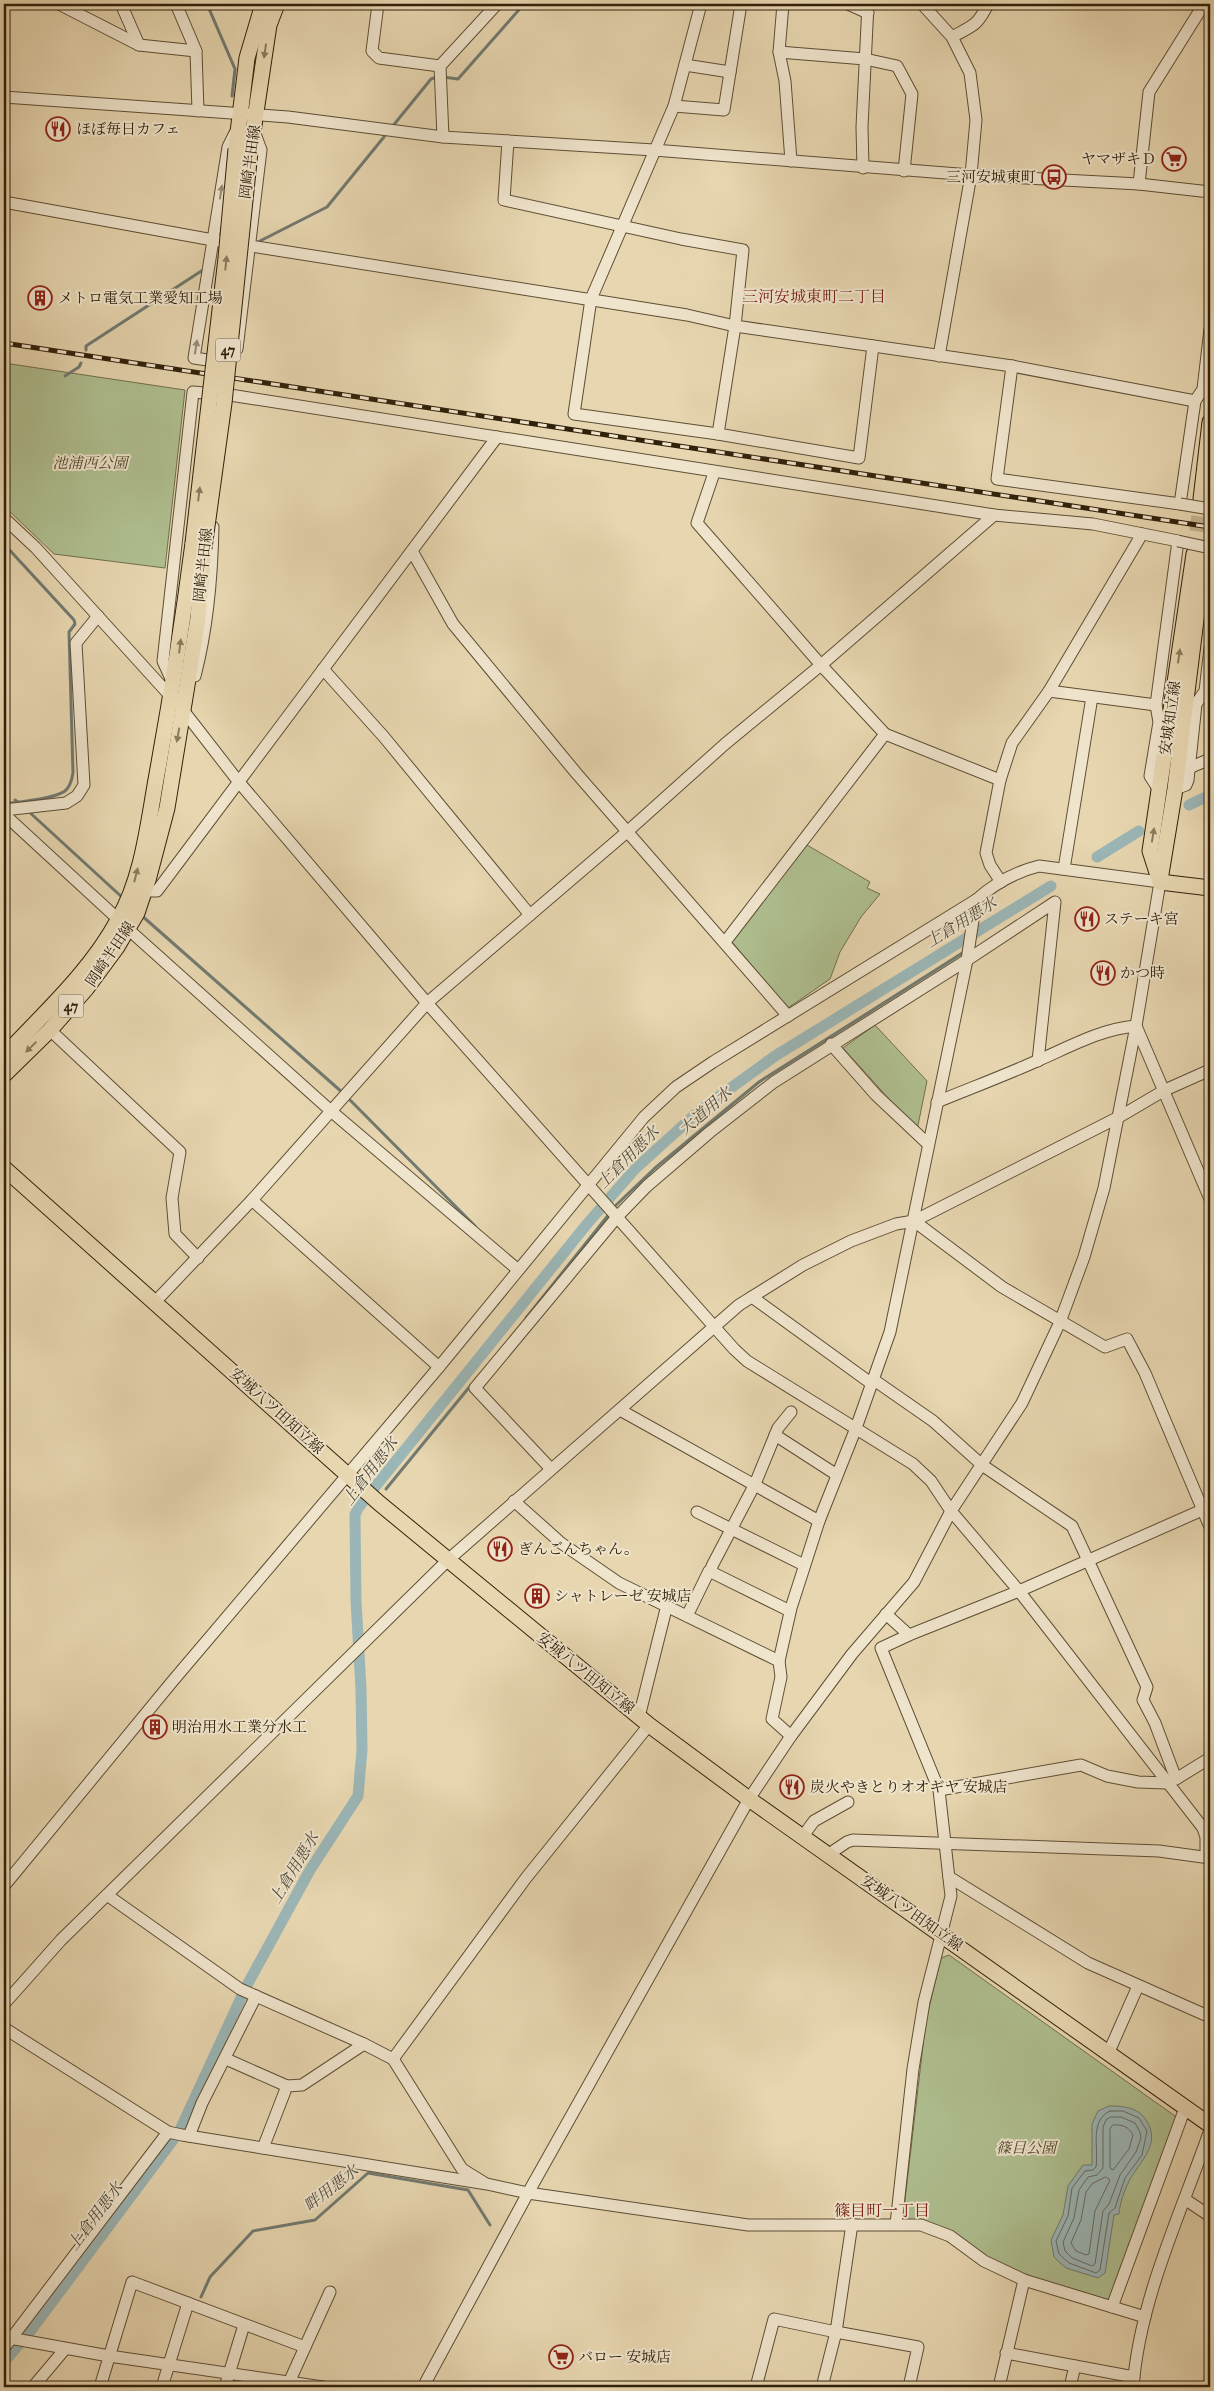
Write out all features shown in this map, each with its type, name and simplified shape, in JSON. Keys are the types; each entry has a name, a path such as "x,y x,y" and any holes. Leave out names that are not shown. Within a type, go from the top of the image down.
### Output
{"main road":[{"name":"岡崎半田線","path":"248,121 247,58 263,4"},
{"name":"岡崎半田線","path":"4,1056 123,925 133,888 144,845 170,699 179,684 198,618 199,545 224,403 243,151 269,25 277,4"},
{"path":"1205,504 1210,422"},
{"name":"安城知立線","path":"1160,882 1175,789 1203,552"},
{"name":"安城知立線","path":"1160,882 1150,851 1159,790 1203,552"},
{"name":"岡崎半田線","path":"4,1075 50,1030 105,964 123,925 145,891 167,808 183,710 179,684"},
{"path":"1160,882 1210,888"},
{"name":"安城八ツ田知立線","path":"4,1168 379,1503 644,1721 749,1799 942,1933 1108,2054 1210,2125"}],"street":[{"path":"59,4 139,45 196,52"},
{"path":"121,4 139,45"},
{"path":"176,4 196,52 198,111"},
{"path":"376,4 372,51 379,58 440,66"},
{"path":"443,137 440,66 497,4"},
{"path":"701,4 674,106 591,299 574,414 663,428 718,434 860,458 873,346"},
{"path":"674,106 724,110 741,4"},
{"path":"783,4 779,52 785,81 791,161"},
{"path":"848,4 868,8 863,168"},
{"path":"922,4 952,37 970,73 976,120 971,175 939,356"},
{"path":"952,37 981,20 988,4"},
{"path":"1139,184 1149,92 1204,4"},
{"path":"779,52 865,59 897,66 912,94 904,171"},
{"path":"685,66 730,72"},
{"path":"4,97 198,111 248,121 296,118 443,137 654,150 904,171 1139,184 1210,192"},
{"path":"248,121 261,150 235,364 194,358 228,147 248,121"},
{"path":"508,141 504,200 743,250 735,326 718,434"},
{"path":"4,202 249,246 591,299 735,326 1012,366 1195,401"},
{"path":"1180,504 1195,401 1203,389 1210,329"},
{"path":"1012,366 997,479 1180,504 1205,504"},
{"path":"230,395 213,526 210,603 204,641 194,678 179,684 163,661 193,392 230,395 714,473 994,515 1093,524 1178,541 1203,552"},
{"path":"145,891 157,890 497,437"},
{"path":"714,473 697,523 885,734 1000,780"},
{"path":"156,1302 252,1200 427,1003 628,832 725,744 994,515"},
{"path":"4,518 36,548 170,699 183,710 238,781 427,1003 715,1328 748,1361 913,1464 928,1477 951,1511 1019,1591 1172,1781 1203,1828 1208,1857 1159,1852 1045,1846 945,1845 854,1840 847,1842 829,1854"},
{"path":"1001,882 990,865 986,852 1000,780 1012,743 1049,691 1142,534"},
{"path":"1159,790 1150,776 1159,722 1156,705 1178,541"},
{"path":"412,551 453,624 628,832 788,1016"},
{"path":"4,810 66,803 77,796 84,785 76,643 98,616"},
{"path":"1175,789 1186,785 1196,704 1208,689 1210,648"},
{"path":"323,668 384,736 530,916"},
{"path":"1049,691 1156,705"},
{"path":"1064,869 1092,697"},
{"path":"725,942 885,734"},
{"path":"1189,768 1210,759"},
{"path":"4,814 123,925 331,1111 517,1269"},
{"path":"4,1886 171,1683 439,1367 517,1269 644,1117 676,1087 976,900 1001,882 1025,870 1039,866 1160,882 1136,1026 1104,1188 1084,1257 1060,1322 1022,1404 951,1511 914,1582 852,1654 791,1736 749,1799 528,2193 423,2387"},
{"path":"791,1736 772,1719 781,1677 779,1660 790,1611 804,1565 890,1332 967,960 976,900"},
{"path":"551,1469 475,1388 616,1216 647,1186 710,1132 774,1082 830,1044 967,960 1055,902 1038,1061"},
{"path":"937,1102 1038,1061 1089,1037 1120,1028 1136,1026"},
{"path":"1136,1026 1210,1199"},
{"path":"50,1030 180,1152 172,1198 175,1234 198,1258"},
{"path":"830,1044 876,1095 928,1144"},
{"path":"4,2004 61,1940 448,1560 752,1297 803,1265 851,1241 896,1224 914,1221 1118,1117 1165,1090 1210,1070"},
{"path":"252,1200 439,1367"},
{"path":"914,1221 1002,1287 1105,1347 1127,1339 1145,1373 1207,1508 1210,1527"},
{"path":"752,1297 873,1382 934,1422 982,1465 1072,1526 1147,1687 1143,1700 1155,1722 1172,1781"},
{"path":"620,1410 819,1521"},
{"path":"687,1616 755,1484 775,1435 791,1412"},
{"path":"775,1435 837,1475"},
{"path":"514,1502 561,1544 619,1583 779,1660"},
{"path":"896,2224 913,2069 924,2002 951,1896 939,1790 881,1648 1019,1591 1207,1508"},
{"path":"697,1512 804,1565"},
{"path":"711,1572 790,1611"},
{"path":"393,2059 644,1721 667,1605"},
{"path":"886,1614 910,1635"},
{"path":"939,1790 1081,1765 1107,1776 1138,1782 1172,1781 1210,1758"},
{"path":"803,1836 814,1821 848,1802"},
{"path":"949,1877 1088,1962 1210,2017"},
{"path":"107,1895 249,1993 364,2044 393,2059 462,2169 487,2184"},
{"path":"1108,2054 1138,1986"},
{"path":"186,2136 226,2059 249,1993"},
{"path":"4,2028 168,2132 487,2184 528,2193 748,2225 921,2225 950,2236 984,2261 1024,2280 1145,2316"},
{"path":"226,2059 287,2086 302,2085 364,2044"},
{"path":"263,2148 287,2086"},
{"path":"1112,2307 1185,2108"},
{"path":"1006,2353 1075,2366 1134,2382 1145,2316 1159,2270 1210,2130"},
{"path":"4,2348 8,2337 168,2132"},
{"path":"1186,2200 1210,2216"},
{"path":"822,2387 836,2332 852,2224"},
{"path":"999,2387 1024,2280"},
{"path":"100,2387 132,2282 306,2347"},
{"path":"288,2384 330,2292"},
{"path":"162,2387 188,2303"},
{"path":"756,2387 774,2319 918,2346 908,2387"},
{"path":"225,2387 244,2325"},
{"path":"8,2337 26,2342 109,2356 288,2384 323,2387"},
{"path":"33,2387 65,2348"},
{"path":"1070,2387 1075,2366"},
{"path":"1208,2387 1210,2381"}],"green space":[{"name":"池浦西公園","path":"4,363 185,390 165,568 54,554 4,506"},
{"path":"807,845 870,882 867,888 880,894 861,917 840,952 830,979 788,1008 732,942"},
{"path":"875,1025 927,1081 917,1130 843,1048"},
{"name":"篠目公園","path":"949,1955 1175,2116 1177,2120 1112,2298 1106,2301 1022,2275 903,2217 926,2020 941,1958"}],"water":[{"path":"1109,2106 1124,2107 1139,2112 1146,2120 1152,2137 1148,2152 1125,2189 1119,2214 1114,2215 1105,2273 1098,2278 1066,2268 1054,2257 1051,2240 1063,2215 1068,2186 1083,2165 1092,2165 1092,2124 1098,2111"}],"waterway":[{"path":"207,4 235,69 232,96"},
{"path":"443,77 458,79 524,4"},
{"path":"392,127 431,79 437,77"},
{"path":"256,243 327,207 388,132"},
{"path":"86,350 86,346 206,268"},
{"path":"65,376 79,367 81,363"},
{"path":"4,544 74,620 75,624 69,632 73,773 70,783 65,791 60,794 36,800 4,804"},
{"name":"上倉用悪水","path":"1189,805 1210,795"},
{"path":"15,800 21,804"},
{"path":"27,810 124,899"},
{"name":"上倉用悪水","path":"1097,857 1139,831"},
{"name":"上倉用悪水","path":"4,2362 29,2333 179,2132 246,1987 310,1870 358,1796 362,1750 356,1601 355,1515 358,1508 587,1224 635,1169 699,1111 775,1056 1051,886"},
{"path":"141,915 343,1093"},
{"name":"大道用水","path":"613,1208 655,1168 759,1082 964,952"},
{"path":"347,1097 475,1226"},
{"name":"大道用水","path":"526,1318 610,1213"},
{"name":"大道用水","path":"386,1489 471,1385"},
{"name":"畔用悪水","path":"201,2297 210,2277 253,2231 315,2220 368,2173 468,2190 490,2225"}],"tunnel":[{"path":"1194,554 1201,499"},
{"path":"1204,555 1210,515"}],"railway":[{"path":"4,343 1210,527"}],"place":[{"name":"ほぼ毎日カフェ","path":"58,129"},
{"name":"ヤマザキＤ","path":"1174,159"},
{"name":"三河安城東町","path":"1054,177"},
{"name":"メトロ電気工業愛知工場","path":"40,298"},
{"name":"ステーキ宮","path":"1087,919"},
{"name":"かつ時","path":"1103,973"},
{"name":"ぎんごんちゃん。","path":"500,1549"},
{"name":"シャトレーゼ 安城店","path":"537,1596"},
{"name":"明治用水工業分水工","path":"155,1727"},
{"name":"炭火やきとりオオギヤ 安城店","path":"792,1787"},
{"name":"バロー 安城店","path":"561,2357"}],"district":[{"name":"三河安城東町二丁目","path":"814,296"},
{"name":"篠目町一丁目","path":"882,2210"}]}
